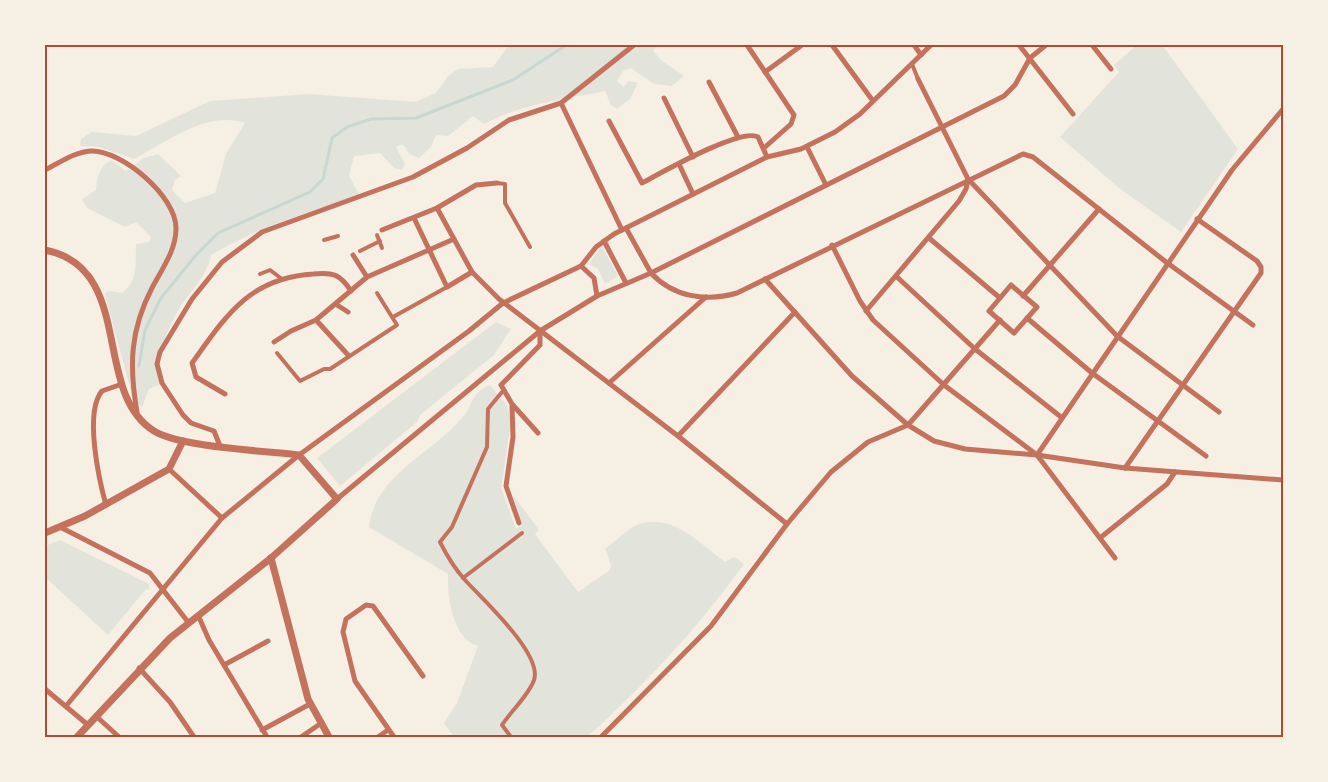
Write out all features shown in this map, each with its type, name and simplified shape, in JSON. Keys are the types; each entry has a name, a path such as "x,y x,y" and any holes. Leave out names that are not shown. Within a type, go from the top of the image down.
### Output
{"street":[{"path":"220,446 214,431 191,423 183,415 162,382 158,364 160,352 192,298 222,262 262,232 401,182 446,160 509,120 561,103 634,45"},
{"path":"747,45 794,118 791,124 764,148"},
{"path":"765,72 802,45"},
{"path":"832,45 873,102"},
{"path":"914,45 921,55"},
{"path":"66,706 222,518 299,456 469,331 503,303 581,266 604,241 767,157 807,147 844,126 873,102 931,45"},
{"path":"1019,45 1073,114"},
{"path":"77,737 140,668 188,622 271,558 337,499 540,331 597,296 651,273 1007,93 1030,58 1046,45"},
{"path":"1092,45 1111,69"},
{"path":"912,64 968,179 1117,336 1219,412"},
{"path":"709,82 738,137"},
{"path":"664,98 693,157"},
{"path":"561,103 624,229 651,273 674,291 706,297 737,293 1017,155 1025,154 1033,157 1166,262 1253,325"},
{"path":"1037,455 1166,262 1245,153 1283,109"},
{"path":"609,121 642,183 738,137 755,135 767,157"},
{"path":"807,147 826,185"},
{"path":"45,171 78,154 91,151 109,154 126,163 162,195 173,210 177,226 175,242 143,307 133,339 131,368 137,412"},
{"path":"680,164 693,194"},
{"path":"866,311 897,277 961,198 968,179"},
{"path":"382,230 414,218 477,185 506,184 505,203 530,247"},
{"path":"437,207 472,272 503,303 678,436 787,524"},
{"path":"1023,296 1099,209"},
{"path":"414,218 447,287"},
{"path":"1125,468 1260,275 1262,267 1257,261 1197,219"},
{"path":"377,235 382,248"},
{"path":"324,240 338,236"},
{"path":"929,238 1000,298"},
{"path":"274,342 291,331 316,320 337,305 367,277 454,239"},
{"path":"604,241 626,283"},
{"path":"360,251 380,242"},
{"path":"832,245 866,311 944,385 1037,455 1115,558"},
{"path":"45,250 72,260 91,279 105,312 128,403 154,431 183,441 299,456 337,499"},
{"path":"353,255 367,277"},
{"path":"387,259 390,266"},
{"path":"581,266 594,278 597,296"},
{"path":"260,274 270,270 282,279"},
{"path":"393,317 472,272"},
{"path":"225,394 196,377 192,363 240,301 260,287 299,274 336,274 344,279 351,291"},
{"path":"897,277 975,349 1061,417"},
{"path":"765,279 844,368 908,425 930,439 950,446 1037,455 1125,468 1283,480"},
{"path":"1011,285 1023,296 1036,307 1014,333 988,311 1011,285"},
{"path":"277,353 300,381 324,369 330,369 397,325 377,293"},
{"path":"609,383 706,297"},
{"path":"337,305 348,312"},
{"path":"678,436 795,312"},
{"path":"1027,318 1092,373 1206,456"},
{"path":"316,320 349,356"},
{"path":"601,737 711,626 787,524 831,472 855,450 875,438 908,425 1000,320"},
{"path":"538,433 502,392 501,385 540,345 540,331"},
{"path":"106,505 95,461 96,405 102,391 122,384"},
{"path":"502,392 488,409 487,447 452,527 440,542 464,578 488,602 530,656 535,673 534,682 502,724 511,737"},
{"path":"512,404 513,437 506,486 519,523"},
{"path":"45,533 106,505 170,469 183,441"},
{"path":"170,469 222,518"},
{"path":"1100,538 1167,484 1175,472"},
{"path":"60,527 144,570 163,589 188,622"},
{"path":"464,578 522,533"},
{"path":"271,558 310,704 329,737"},
{"path":"394,737 354,677 343,632 346,619 366,605 373,606 423,676"},
{"path":"198,615 224,665 267,737"},
{"path":"224,665 268,641"},
{"path":"140,668 170,702 194,737"},
{"path":"45,689 88,724"},
{"path":"262,730 310,704"},
{"path":"96,716 119,737"},
{"path":"301,737 320,724"},
{"path":"378,737 388,730"}],"shaded area":[{"path":"509,45 657,45 653,51 661,60 684,76 672,86 654,84 631,68 623,71 617,81 624,87 628,81 638,83 630,99 617,109 611,105 605,91 514,111 484,124 473,116 448,136 436,135 431,147 419,158 409,154 403,144 396,147 405,164 402,170 394,168 380,153 354,156 349,176 360,196 266,228 211,255 206,270 178,311 162,345 155,367 163,383 149,389 142,407 133,399 105,294 108,291 122,293 127,288 134,277 136,244 149,242 151,237 136,222 125,227 87,208 82,199 96,190 99,173 111,160 126,171 144,158 158,154 181,176 175,180 172,190 185,203 215,193 226,154 245,123 231,120 202,124 134,159 99,147 80,146 81,139 92,132 136,136 210,101 309,94 416,102 436,93 448,76 458,69 493,67"},
{"path":"1137,45 1162,45 1238,149 1181,232 1119,188 1060,137 1119,72 1114,65"},
{"path":"602,246 618,276 605,284 598,269 589,264"},
{"path":"496,322 511,329 494,355 420,415 418,421 340,486 317,458"},
{"path":"490,385 507,405 511,423 501,488 516,529 522,525 513,495 539,530 535,534 578,592 610,570 611,565 605,549 639,524 651,522 674,526 696,539 725,562 734,557 744,564 670,655 587,737 454,737 444,723 457,703 478,646 469,642 457,626 450,605 448,574 369,527 373,509 393,479 448,432 465,414 478,392"},
{"path":"60,540 149,584 149,590 146,589 108,635 45,577 45,546"}],"waterway":[{"path":"139,366 145,330 161,298 196,255 218,233 310,192 323,179 332,138 347,127 371,119 416,118 513,80 566,45"}]}
